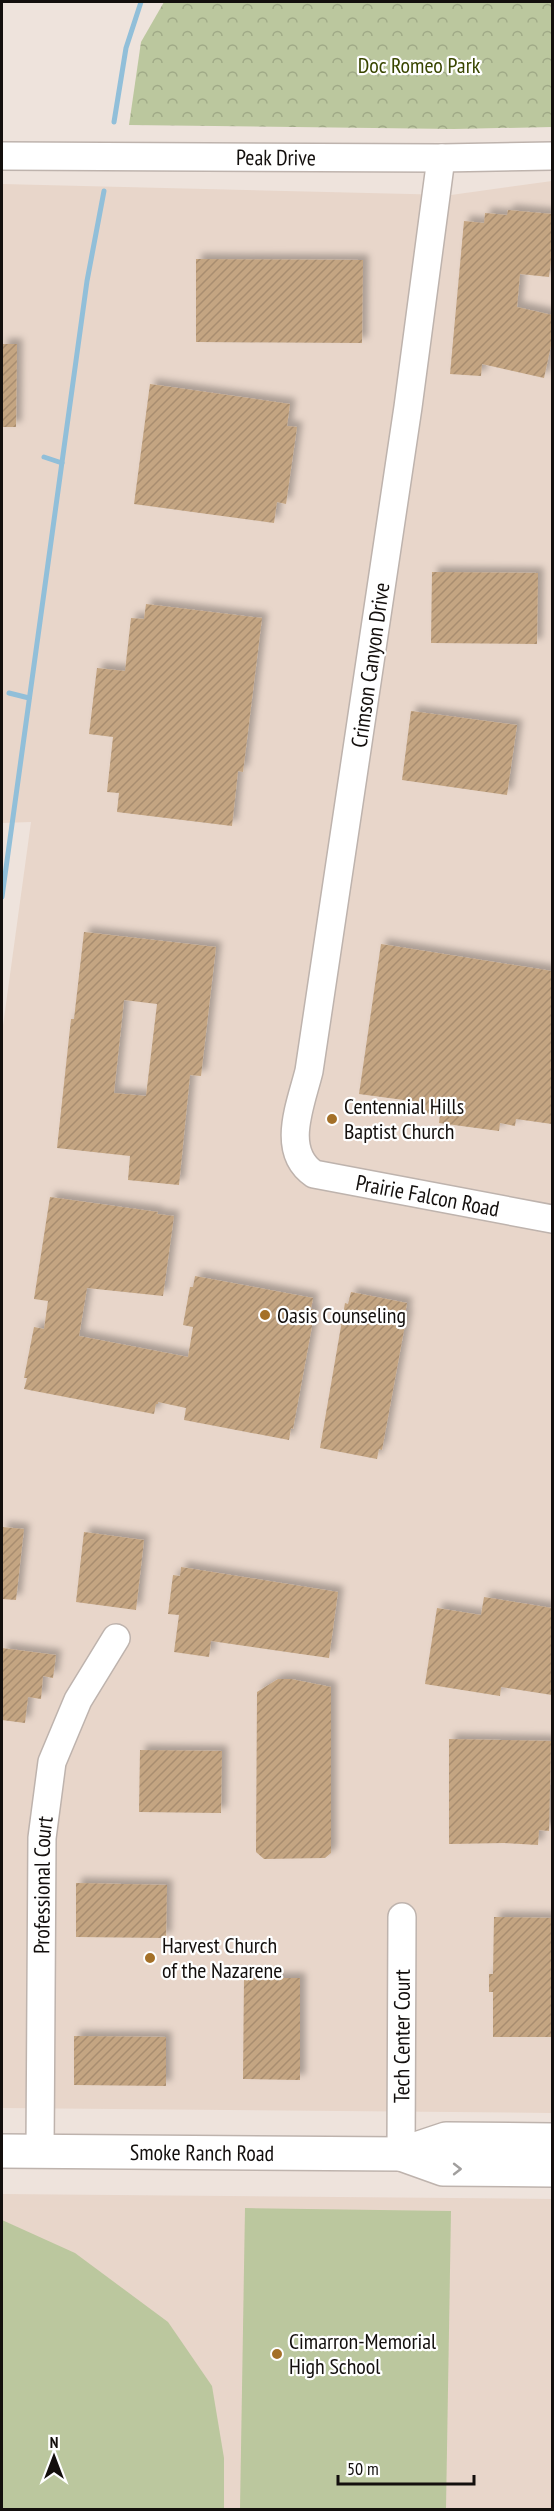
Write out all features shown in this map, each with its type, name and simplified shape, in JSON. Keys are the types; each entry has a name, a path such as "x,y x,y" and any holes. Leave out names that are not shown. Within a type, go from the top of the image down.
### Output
{"main road":[{"name":"Smoke Ranch Road","path":"2,2151 401,2154 446,2139 552,2140"},
{"name":"Smoke Ranch Road","path":"401,2154 443,2169 552,2170"}],"street":[{"name":"Peak Drive","path":"2,156 441,158 552,156"},
{"name":"Crimson Canyon Drive","path":"305,1168 299,1160 295,1145 297,1122 309,1071 407,418 441,158"},
{"name":"Prairie Falcon Road","path":"305,1168 314,1174 359,1184 552,1219"},
{"name":"Professional Court","path":"40,2151 42,1838 52,1762 78,1700 116,1638"},
{"name":"Tech Center Court","path":"401,2154 402,1917"}],"shaded area":[{"path":"552,181 552,2113 2,2108 2,1033 31,822 2,823 2,184 451,195"},
{"name":"Cimarron-Memorial High School","path":"2,2194 552,2199 552,2509 2,2509"}],"green space":[{"name":"Doc Romeo Park","path":"164,2 552,2 552,127 454,129 129,125 141,42"},
{"path":"245,2208 451,2211 446,2509 240,2509"},
{"path":"2,2220 75,2253 168,2322 212,2386 224,2458 224,2509 2,2509"}],"building":[{"path":"508,210 552,214 552,253 549,277 520,274 517,307 552,315 552,341 544,378 482,364 481,376 450,374 464,221 484,223 485,213 507,215"},
{"path":"196,259 363,260 362,343 196,342"},
{"path":"2,344 17,344 16,427 2,427"},
{"path":"150,384 290,404 287,426 297,427 286,504 277,502 274,523 134,504"},
{"path":"432,572 538,573 537,644 431,643"},
{"path":"146,604 262,618 243,772 238,771 232,826 117,812 119,793 107,792 113,737 89,734 97,668 125,671 131,618 144,619"},
{"path":"411,711 517,725 507,795 402,780"},
{"path":"84,932 216,947 201,1076 190,1075 179,1185 128,1180 130,1156 57,1148 71,1019 74,1019","holes":["124,1000 157,1004 146,1096 114,1093"]},
{"path":"381,944 552,971 552,1124 516,1119 515,1126 500,1123 499,1131 439,1123 440,1115 418,1112 419,1102 359,1094"},
{"path":"50,1197 174,1216 163,1296 87,1288 79,1336 188,1357 193,1327 183,1325 190,1287 193,1287 195,1276 313,1298 311,1309 315,1310 289,1440 184,1420 186,1408 158,1402 154,1414 24,1389 34,1327 44,1329 48,1301 34,1299"},
{"path":"351,1292 407,1303 405,1314 407,1314 382,1450 379,1449 377,1459 320,1448 345,1303 348,1304"},
{"path":"2,1527 24,1529 16,1600 2,1599"},
{"path":"84,1532 144,1540 136,1610 76,1602"},
{"path":"181,1567 338,1592 329,1658 211,1641 209,1657 174,1652 179,1615 168,1614 173,1575 180,1576"},
{"path":"484,1597 552,1608 552,1695 501,1687 500,1696 425,1684 437,1608 481,1615"},
{"path":"2,1648 56,1655 53,1678 43,1676 41,1699 28,1697 25,1723 2,1720"},
{"path":"278,1679 291,1679 331,1687 331,1853 325,1858 264,1859 256,1852 257,1692"},
{"path":"449,1739 551,1741 549,1831 539,1830 538,1845 449,1844"},
{"path":"140,1750 222,1751 221,1813 139,1812"},
{"path":"76,1883 167,1885 166,1938 76,1937"},
{"path":"494,1917 552,1918 552,2037 493,2037 493,1992 489,1992 489,1974 493,1974"},
{"path":"244,1978 300,1978 300,2080 243,2079"},
{"path":"74,2036 166,2037 166,2086 74,2085"}],"waterway":[{"path":"114,122 126,48 141,2"},
{"path":"2,897 87,281 104,191"},
{"path":"44,457 62,463"},
{"path":"9,693 29,698"}],"place":[{"name":"Centennial Hills Baptist Church","path":"332,1119"},
{"name":"Oasis Counseling","path":"265,1315"},
{"name":"Harvest Church of the Nazarene","path":"150,1958"},
{"name":"Cimarron-Memorial High School","path":"277,2354"}]}
